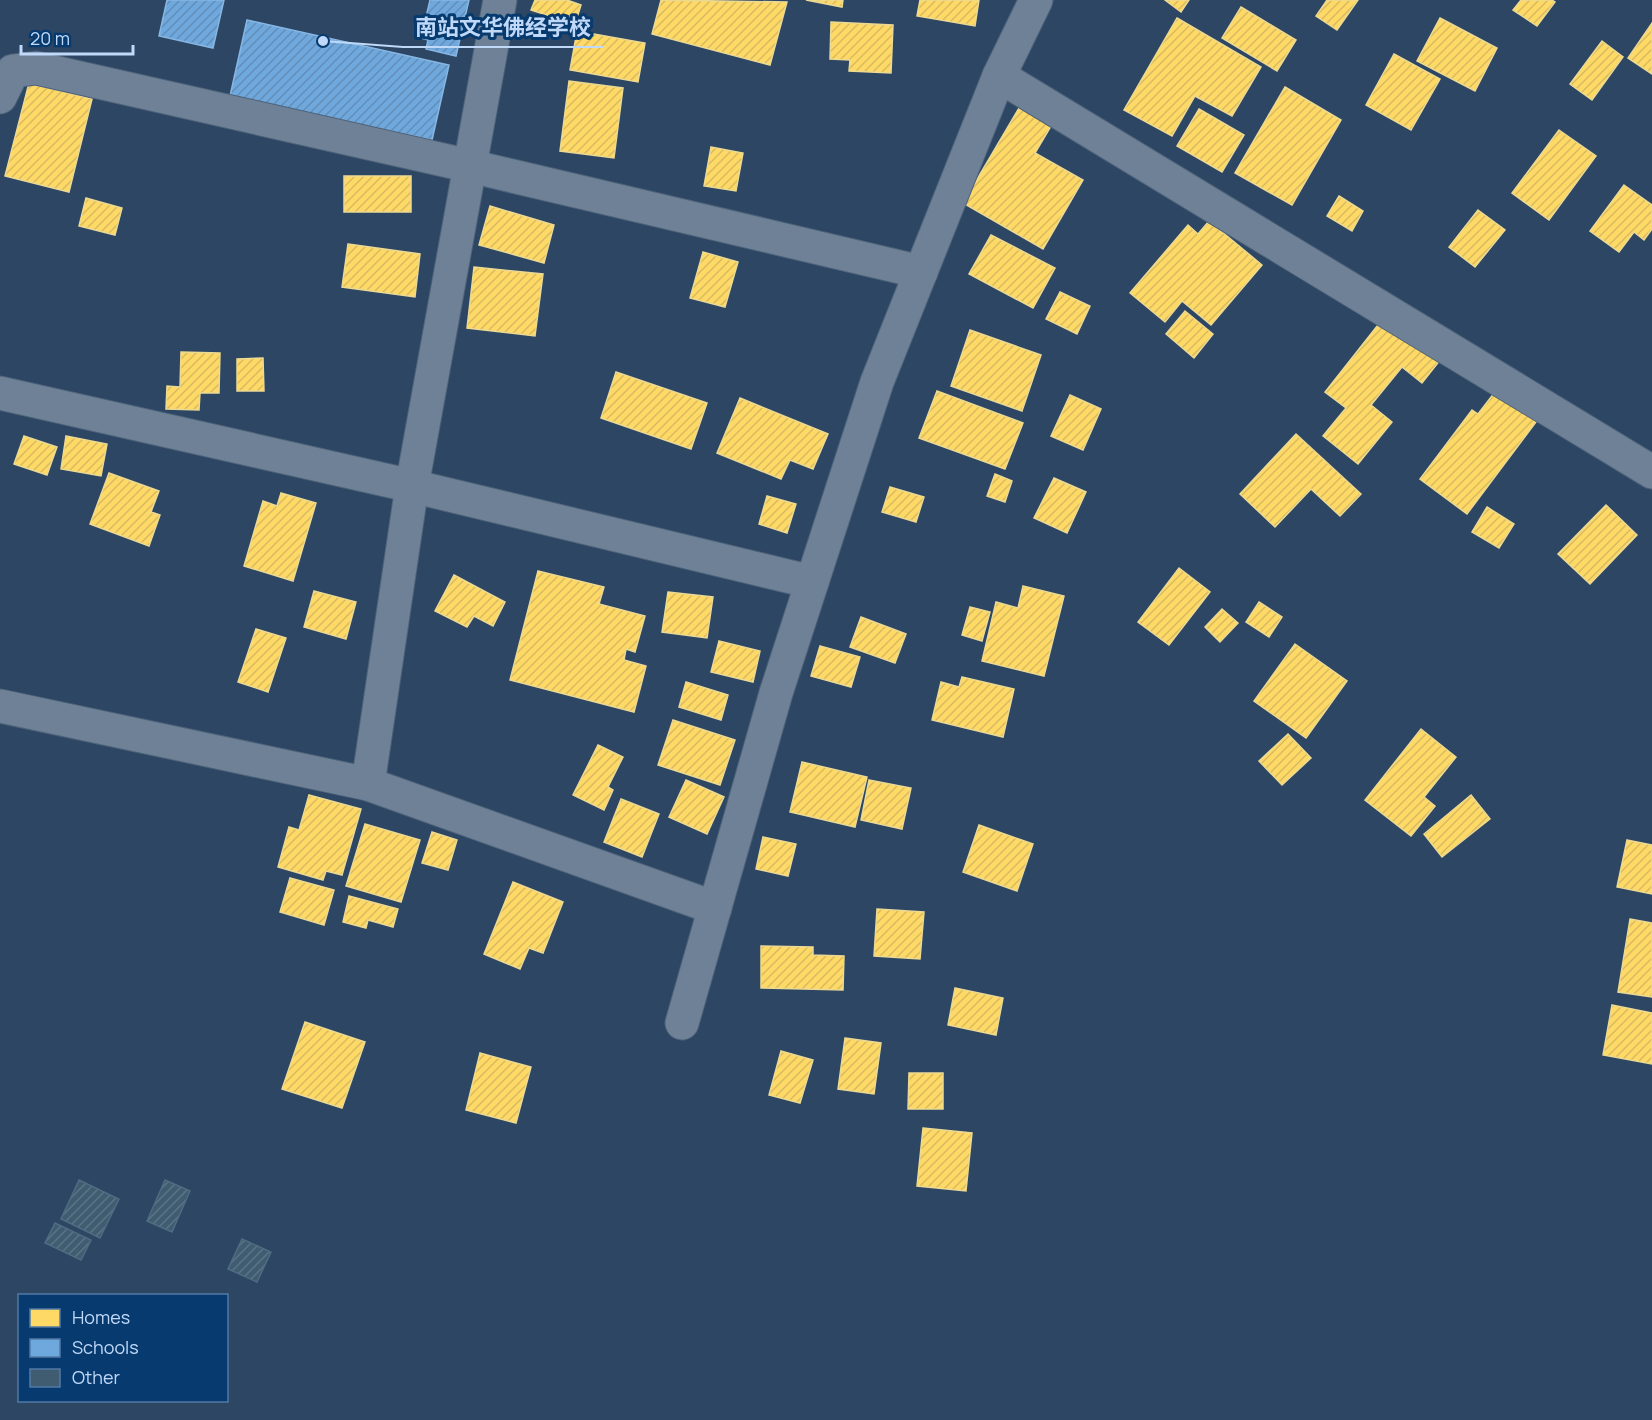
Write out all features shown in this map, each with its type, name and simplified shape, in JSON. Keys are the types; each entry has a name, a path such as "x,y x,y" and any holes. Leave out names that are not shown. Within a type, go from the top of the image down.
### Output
{"street":[{"path":"368,784 412,486 500,0"},
{"path":"682,1023 776,693 877,382 999,76 1036,0"},
{"path":"0,97 13,71 36,68 470,166 921,272"},
{"path":"999,76 1652,472"},
{"path":"0,393 412,486 812,582"},
{"path":"0,706 368,784 715,908"}],"building: Homes":[{"path":"535,0 567,0 581,5 575,24 531,10"},
{"path":"661,0 787,2 770,65 652,34"},
{"path":"806,0 843,0 842,7"},
{"path":"920,0 979,0 975,26 917,16"},
{"path":"1165,0 1189,0 1181,12"},
{"path":"1327,0 1358,0 1337,30 1316,16"},
{"path":"1521,0 1552,0 1555,2 1537,26 1513,10"},
{"path":"1241,7 1296,40 1277,71 1222,38"},
{"path":"1177,18 1261,67 1232,116 1195,96 1172,136 1124,110"},
{"path":"1440,18 1497,48 1475,91 1417,61"},
{"path":"831,22 893,25 891,73 849,71 850,60 830,59"},
{"path":"1652,23 1652,74 1628,58"},
{"path":"577,31 645,43 638,82 570,70"},
{"path":"1602,41 1623,57 1592,100 1570,84"},
{"path":"1394,54 1440,79 1411,130 1366,105"},
{"path":"569,81 623,88 614,158 560,151"},
{"path":"29,83 92,99 69,192 5,176"},
{"path":"1285,87 1341,120 1292,205 1235,173"},
{"path":"1022,103 1054,121 1035,153 1083,180 1043,249 963,203"},
{"path":"1199,109 1244,135 1222,172 1177,146"},
{"path":"1559,130 1596,156 1549,220 1512,193"},
{"path":"711,147 743,153 736,191 704,186"},
{"path":"344,176 411,176 411,212 344,212"},
{"path":"1624,185 1652,205 1652,229 1644,240 1634,232 1619,252 1590,231"},
{"path":"1339,196 1363,211 1352,231 1327,216"},
{"path":"86,198 122,208 115,235 79,226"},
{"path":"490,206 554,225 544,263 479,245"},
{"path":"1478,210 1505,230 1475,267 1449,247"},
{"path":"1209,221 1262,265 1211,325 1182,301 1165,322 1130,293 1188,225 1198,234"},
{"path":"991,235 1055,268 1033,308 969,274"},
{"path":"348,244 420,254 415,297 342,287"},
{"path":"703,252 738,262 725,307 690,298"},
{"path":"474,267 543,274 535,336 467,328"},
{"path":"1060,292 1090,306 1077,334 1046,319"},
{"path":"1185,311 1213,334 1194,358 1166,334"},
{"path":"1385,316 1441,359 1422,383 1402,367 1371,405 1392,422 1358,464 1323,436 1346,408 1325,392"},
{"path":"970,330 1041,355 1022,411 951,386"},
{"path":"181,352 220,353 219,393 200,393 199,410 166,409 167,386 180,387"},
{"path":"263,358 264,391 237,391 237,359"},
{"path":"616,372 707,403 691,449 601,418"},
{"path":"1498,388 1539,418 1467,514 1420,479 1472,410 1478,414"},
{"path":"937,391 1023,423 1005,469 919,438"},
{"path":"1070,395 1101,409 1083,450 1051,436"},
{"path":"740,398 828,434 813,469 790,460 781,479 717,453"},
{"path":"1296,434 1361,494 1340,516 1311,489 1275,527 1240,494"},
{"path":"24,436 57,447 47,475 14,464"},
{"path":"66,436 107,444 101,476 61,469"},
{"path":"109,473 159,491 151,512 160,515 149,546 90,524"},
{"path":"995,474 1012,481 1005,502 987,496"},
{"path":"1054,478 1086,492 1067,533 1034,518"},
{"path":"890,487 924,497 916,522 882,512"},
{"path":"281,493 316,503 293,581 244,566 263,501 277,506"},
{"path":"767,496 796,504 787,533 759,524"},
{"path":"1606,505 1637,535 1590,584 1558,554"},
{"path":"1487,507 1514,524 1499,548 1472,532"},
{"path":"1179,568 1210,592 1169,645 1138,622"},
{"path":"538,571 604,587 599,604 645,616 635,652 626,649 624,660 646,666 634,712 510,680"},
{"path":"454,575 505,602 493,626 474,616 467,627 435,611"},
{"path":"1023,586 1064,596 1044,676 982,661 996,602 1018,608"},
{"path":"314,591 356,602 346,639 304,627"},
{"path":"668,592 713,597 707,638 662,632"},
{"path":"1259,602 1282,617 1269,637 1246,622"},
{"path":"970,607 990,612 982,641 962,635"},
{"path":"1222,609 1238,623 1220,642 1205,627"},
{"path":"861,617 906,634 895,663 850,647"},
{"path":"256,629 286,638 268,692 238,682"},
{"path":"719,641 760,651 753,682 711,672"},
{"path":"1295,644 1347,681 1306,738 1254,701"},
{"path":"820,646 860,657 851,687 811,676"},
{"path":"962,677 1014,689 1003,737 932,720 941,682 959,687"},
{"path":"686,682 728,695 721,720 679,707"},
{"path":"673,720 735,740 720,785 658,765"},
{"path":"1421,729 1456,757 1424,797 1435,806 1411,836 1365,800"},
{"path":"1288,734 1311,758 1282,785 1259,761"},
{"path":"598,745 623,757 608,787 613,790 604,810 573,795"},
{"path":"802,762 867,777 855,827 790,812"},
{"path":"686,780 724,797 707,834 669,817"},
{"path":"869,780 911,788 902,829 861,820"},
{"path":"309,795 361,809 342,875 326,871 323,880 278,867 289,827 299,830"},
{"path":"1471,795 1490,819 1442,857 1424,834"},
{"path":"621,799 659,814 642,857 604,842"},
{"path":"365,824 420,840 401,902 346,886"},
{"path":"979,825 1033,844 1017,891 963,872"},
{"path":"432,832 457,840 448,870 422,863"},
{"path":"763,837 796,844 788,876 756,869"},
{"path":"1627,840 1652,845 1652,894 1617,887"},
{"path":"290,878 334,890 324,925 280,912"},
{"path":"513,882 563,902 543,953 529,948 520,969 484,954"},
{"path":"349,896 398,909 393,927 368,920 366,928 343,922"},
{"path":"877,909 924,912 920,959 874,956"},
{"path":"1630,919 1652,923 1652,997 1618,992"},
{"path":"761,946 813,947 813,955 844,956 843,990 761,988"},
{"path":"955,988 1003,998 996,1035 948,1025"},
{"path":"1612,1005 1652,1013 1652,1064 1603,1055"},
{"path":"305,1022 365,1042 342,1108 282,1089"},
{"path":"845,1038 881,1043 874,1094 838,1089"},
{"path":"781,1051 813,1060 800,1103 769,1095"},
{"path":"480,1053 531,1067 516,1123 466,1110"},
{"path":"909,1073 943,1073 943,1109 908,1109"},
{"path":"923,1128 972,1133 966,1191 917,1186"}],"building: Schools":[{"path":"167,0 224,0 213,48 159,36"},
{"path":"430,0 469,0 456,56 426,49 428,40 421,38"},
{"path":"247,20 449,65 432,140 230,96"}],"building: Other":[{"path":"79,1180 119,1199 100,1238 61,1219"},
{"path":"165,1180 190,1191 172,1232 147,1221"},
{"path":"55,1223 91,1240 81,1260 45,1243"},
{"path":"242,1239 271,1252 257,1282 228,1269"}],"place":[{"name":"南站文华佛经学校","path":"323,41"}]}
